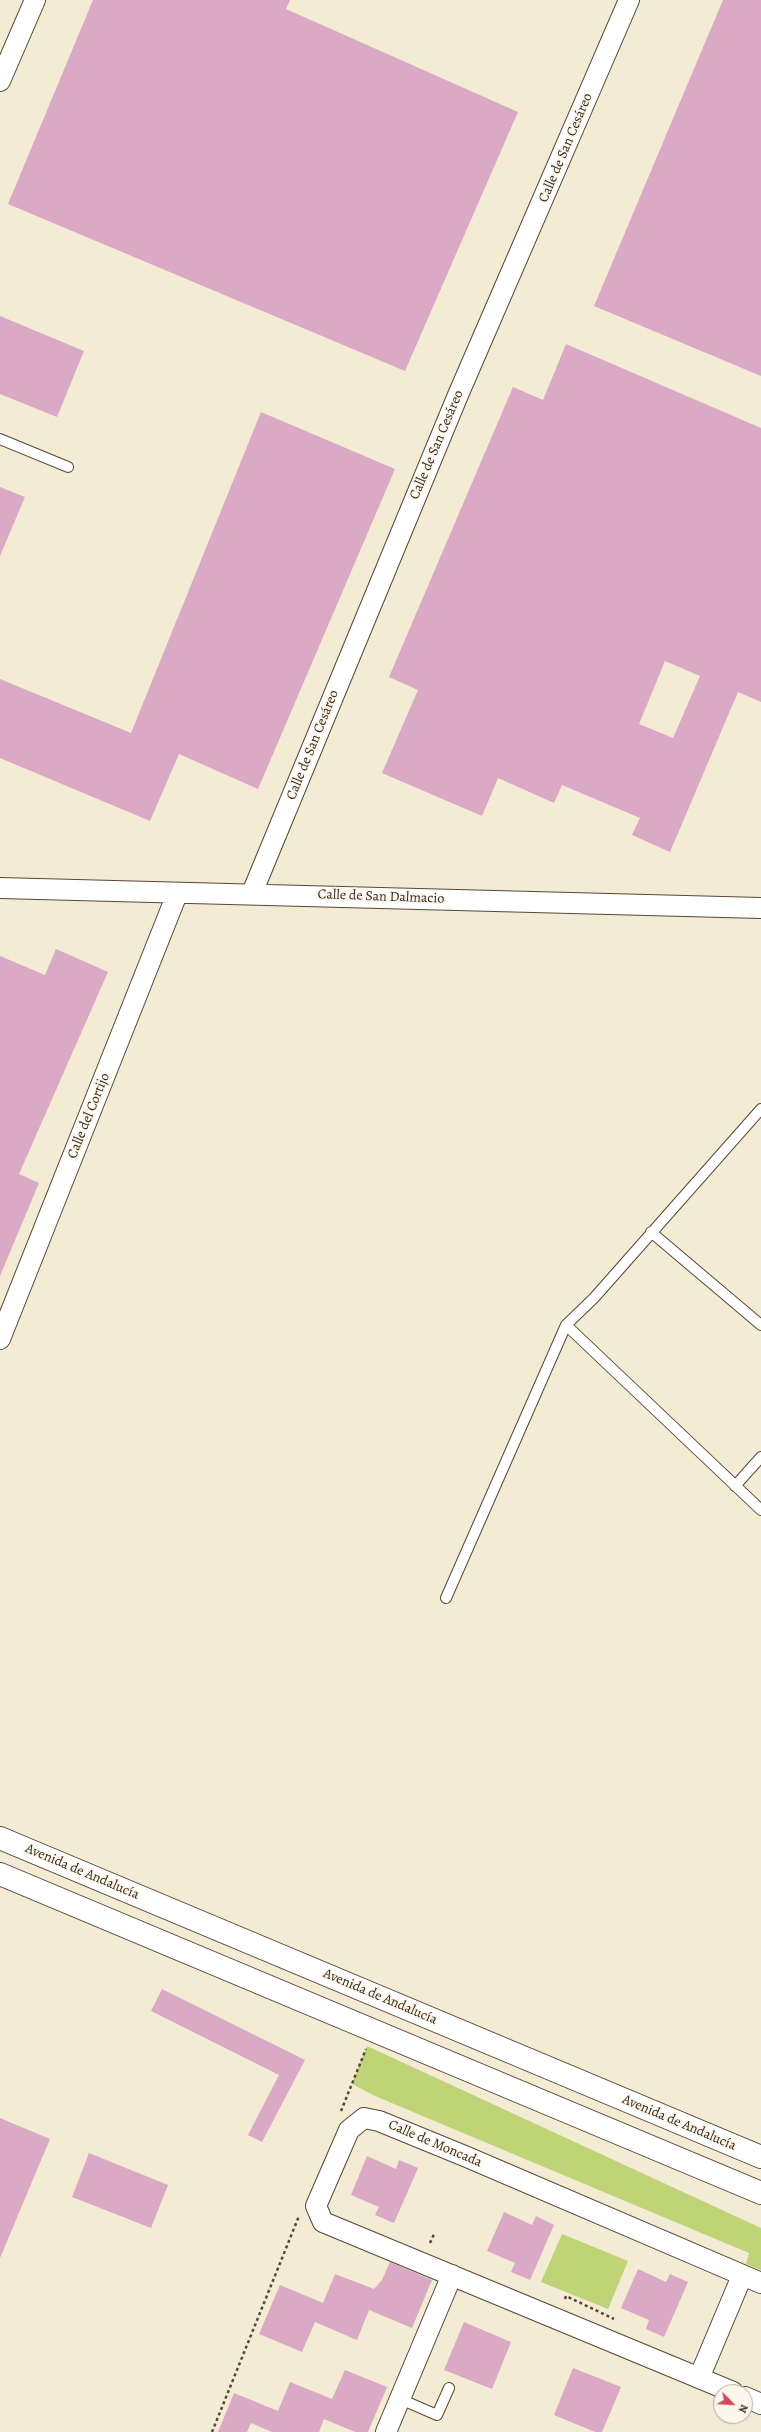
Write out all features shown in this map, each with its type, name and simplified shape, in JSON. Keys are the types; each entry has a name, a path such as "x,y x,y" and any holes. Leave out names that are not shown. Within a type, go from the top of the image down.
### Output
{"main road":[{"name":"Avenida de Andalucía","path":"0,1838 761,2157"},
{"path":"0,1874 761,2193"}],"street":[{"path":"0,81 35,0"},
{"name":"Calle de San Cesáreo","path":"252,893 458,395 629,0"},
{"name":"Calle de San Dalmacio","path":"0,888 178,894 252,893 761,908"},
{"name":"Calle del Cortijo","path":"0,1339 178,894"},
{"name":"Calle de Moncada","path":"714,2384 323,2222 316,2206 349,2130 364,2118 379,2121 467,2157 761,2283"},
{"path":"386,2432 452,2275"},
{"path":"699,2378 742,2276"}],"lane":[{"path":"0,438 68,467"},
{"path":"446,1598 566,1325 594,1298 761,1109"},
{"path":"651,1232 761,1325"},
{"path":"566,1325 761,1510"},
{"path":"735,1486 761,1457"},
{"path":"400,2399 437,2415 449,2388"}],"path":[{"path":"340,2112 367,2046"},
{"path":"212,2432 300,2212"},
{"path":"430,2243 435,2232"},
{"path":"565,2299 566,2296 621,2322"}],"green space":[{"path":"367,2046 761,2228 761,2270 746,2264 749,2253 375,2096 352,2084"},
{"path":"562,2234 628,2261 608,2309 541,2282"}],"building":[{"path":"93,0 290,0 286,9 518,112 405,371 8,204"},
{"path":"723,0 761,0 761,376 594,306"},
{"path":"0,316 84,351 57,417 0,394"},
{"path":"566,344 761,428 761,702 738,692 670,852 632,835 640,818 562,785 554,803 498,778 482,816 382,773 418,690 389,677 513,387 543,400","holes":["665,661 700,676 673,738 639,724"]},
{"path":"261,412 395,469 258,789 179,754 150,821 0,758 0,679 131,733"},
{"path":"0,487 25,497 0,556"},
{"path":"56,949 108,972 19,1174 39,1183 0,1276 0,956 45,975"},
{"path":"162,1989 305,2060 262,2142 248,2135 279,2075 151,2011"},
{"path":"0,2118 50,2139 0,2258"},
{"path":"89,2153 168,2185 151,2228 72,2197"},
{"path":"367,2156 396,2169 399,2160 418,2168 394,2223 375,2215 379,2207 351,2195"},
{"path":"504,2212 532,2225 536,2216 554,2225 530,2280 511,2272 515,2263 487,2251"},
{"path":"390,2262 432,2280 412,2328 369,2310 357,2340 315,2322 302,2352 259,2334 280,2285 323,2303 335,2274 374,2289 382,2280"},
{"path":"638,2269 666,2282 670,2274 688,2282 664,2337 646,2329 649,2320 621,2308"},
{"path":"464,2322 511,2342 492,2389 444,2370"},
{"path":"573,2368 621,2387 602,2432 595,2432 554,2415"},
{"path":"345,2370 387,2387 368,2432 355,2432 324,2419 319,2432 272,2432 251,2423 247,2432 218,2432 234,2393 278,2411 290,2382 332,2399"}]}
